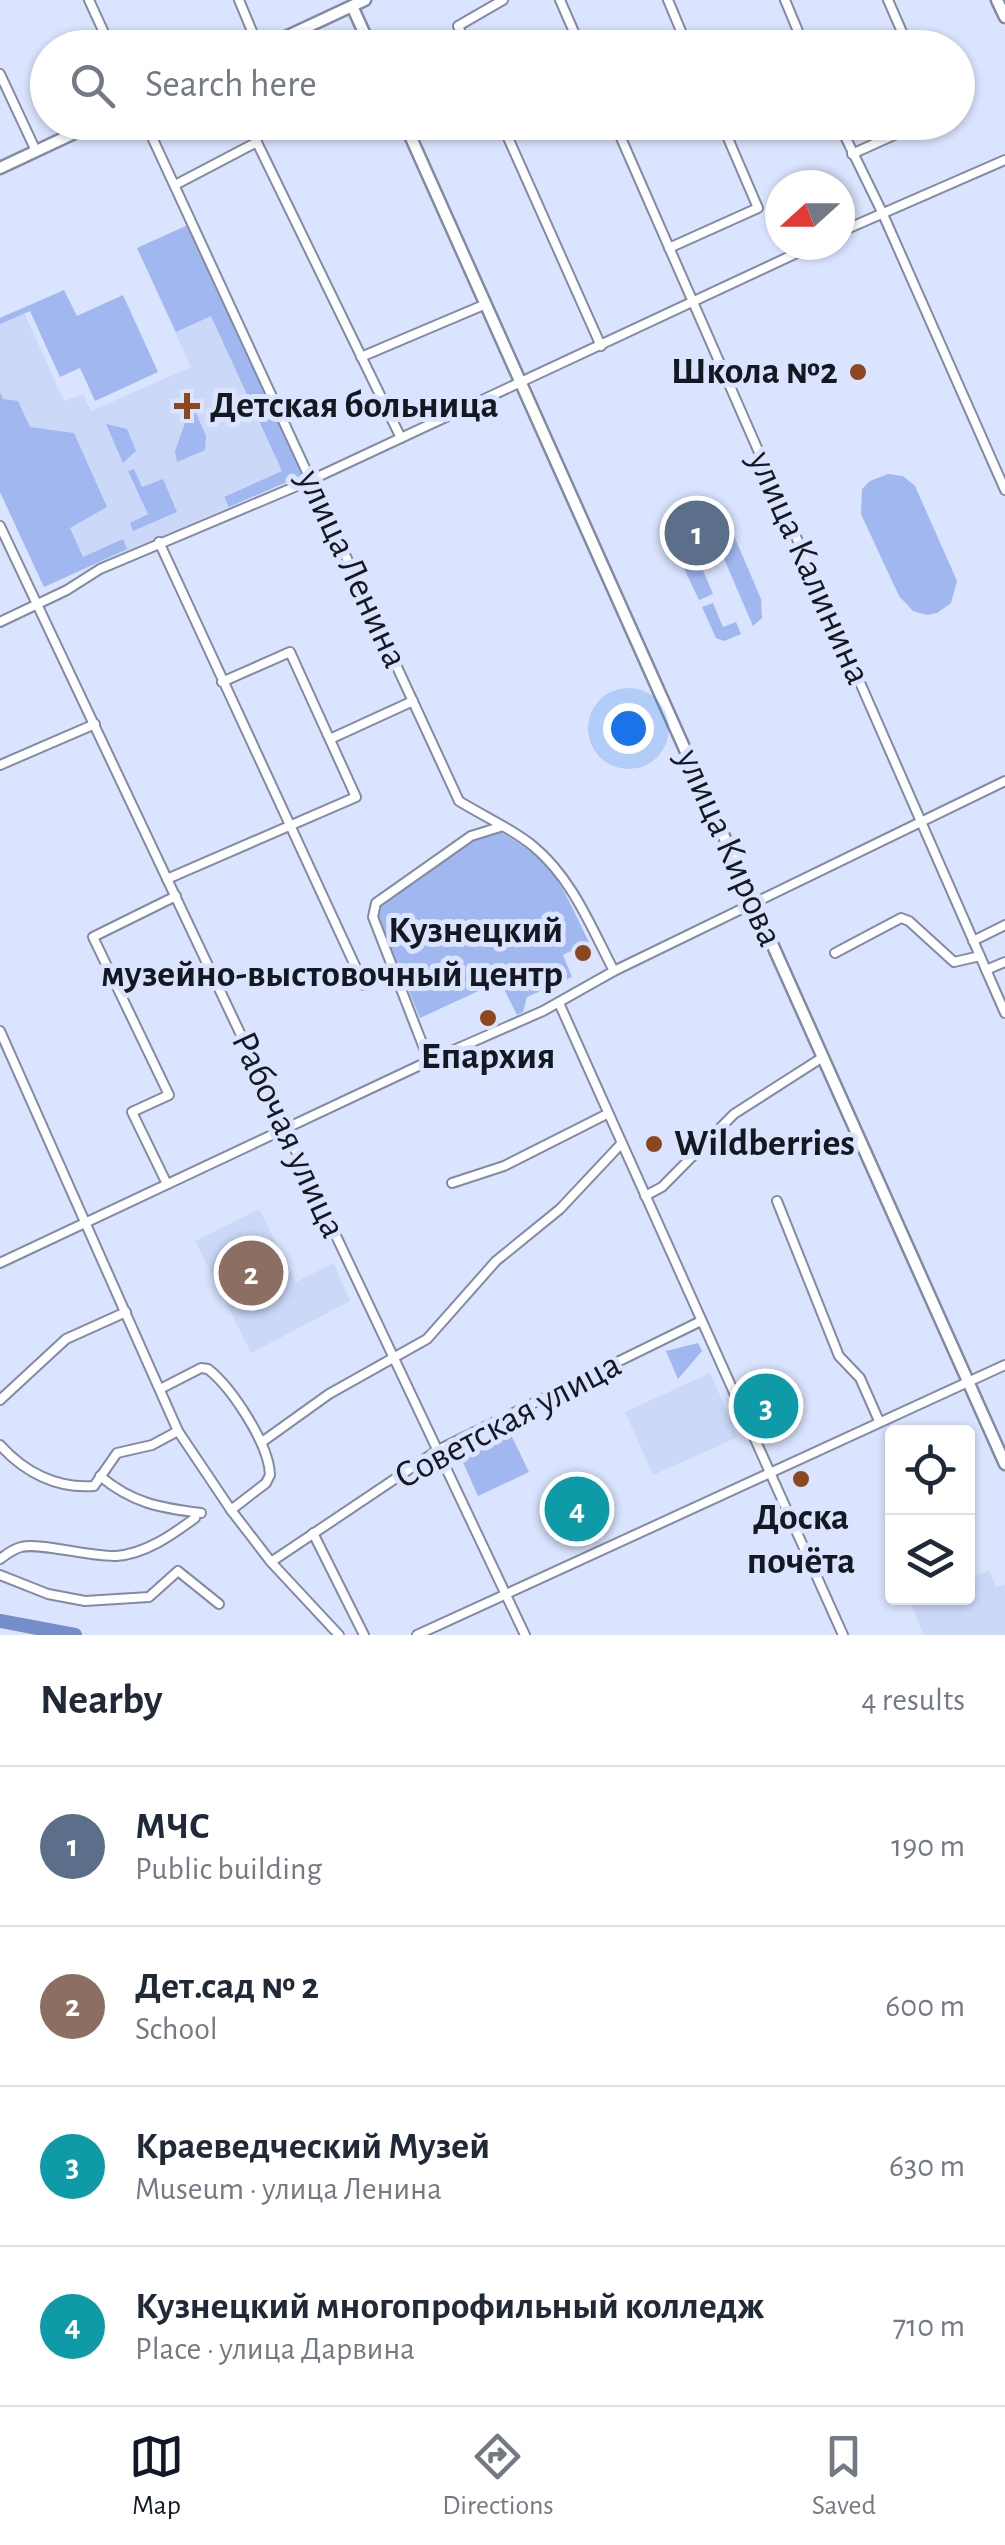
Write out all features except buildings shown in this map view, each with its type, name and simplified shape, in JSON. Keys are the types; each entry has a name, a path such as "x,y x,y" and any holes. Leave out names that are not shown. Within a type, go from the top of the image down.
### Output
{"street":[{"path":"89,0 102,30"},
{"path":"238,0 252,30"},
{"path":"296,30 365,0"},
{"path":"460,30 458,26 503,0"},
{"path":"560,0 573,30"},
{"path":"668,0 680,30"},
{"path":"785,0 798,30"},
{"path":"888,0 901,30"},
{"path":"998,0 1005,17"},
{"path":"351,3 363,30"},
{"path":"0,74 30,138"},
{"path":"31,140 36,151"},
{"path":"0,168 60,140"},
{"name":"улица Ленина","path":"154,140 459,801 522,837 553,865 568,884 614,971"},
{"name":"улица Кирова","path":"412,140 1005,1464"},
{"path":"509,140 600,346"},
{"name":"улица Калинина","path":"622,140 1005,1012"},
{"path":"669,248 758,208 729,140"},
{"path":"846,140 882,212 1005,490"},
{"path":"852,154 884,140"},
{"path":"175,185 257,142 401,438"},
{"path":"855,225 1005,160"},
{"path":"0,622 68,590 100,568 312,480 783,260"},
{"path":"362,357 486,304"},
{"name":"Рабочая улица","path":"0,526 525,1635"},
{"path":"160,542 364,985"},
{"path":"167,878 356,797 290,652 222,682"},
{"path":"330,738 413,701"},
{"path":"0,765 95,724"},
{"path":"0,1263 429,1060 559,1003 614,971 1005,781"},
{"path":"429,1060 373,917 376,903 472,836 502,827"},
{"path":"166,1184 132,1112 168,1095 94,937 176,896"},
{"path":"834,953 901,918 954,962 980,956"},
{"path":"973,941 1005,925"},
{"path":"986,970 1005,962"},
{"path":"559,1003 843,1635"},
{"path":"0,1031 178,1431 270,1562 338,1635"},
{"path":"645,1196 662,1187 734,1114 823,1057"},
{"path":"452,1184 504,1166 607,1114"},
{"path":"262,1442 329,1394 436,1330 496,1260 560,1208 620,1144"},
{"path":"777,1200 839,1356 860,1378 879,1421"},
{"path":"0,1400 66,1339 126,1312"},
{"name":"Советская улица","path":"270,1562 438,1450 700,1321"},
{"path":"416,1635 1005,1365"},
{"path":"160,1389 200,1368 208,1369 262,1442 270,1475 266,1483 231,1510"},
{"path":"0,1445 18,1466 75,1487 94,1486 117,1453 152,1444 178,1431"},
{"path":"0,1559 25,1546 119,1556 144,1549 198,1516 123,1496 100,1476"},
{"path":"313,1533 364,1635"},
{"path":"0,1574 48,1594 85,1600 149,1597 178,1570 220,1604"}],"shaded area":[{"name":"Детская больница","path":"188,225 303,475 44,587 0,492 0,318 22,308 64,401 83,394 91,411 191,367 137,248"},
{"path":"188,225 303,475 229,507 224,497 282,471 211,316 176,332 137,248"},
{"path":"64,290 77,316 123,295 158,372 95,401 80,368 60,377 30,311 0,324 0,318"},
{"path":"0,392 3,399 18,401 30,427 74,433 107,507 70,528 83,557 123,539 127,549 44,587 0,492"},
{"path":"192,404 206,436 205,450 177,462 175,451"},
{"path":"106,424 127,429 136,451 123,463"},
{"path":"134,469 142,487 163,479 177,512 133,531 130,523 148,514 128,471"},
{"path":"888,474 903,476 915,486 957,581 951,603 937,613 913,611 899,596 861,514 862,489"},
{"path":"706,517 726,517 761,599 762,618 753,626"},
{"path":"683,523 713,594 699,600 671,541 674,530"},
{"path":"713,603 723,627 736,622 741,634 724,641 716,638 702,607"},
{"path":"500,832 533,854 555,878 589,942 563,955 572,977 527,997 523,1012 517,1015 500,981 420,1018 378,917 381,906 471,841"},
{"path":"259,1209 296,1282 334,1263 350,1301 251,1353 195,1241"},
{"path":"698,1343 702,1351 678,1379 666,1351"},
{"path":"710,1373 738,1437 653,1475 625,1412"},
{"path":"511,1435 529,1472 478,1496 461,1458"},
{"path":"989,1570 996,1587 1005,1584 1005,1635 924,1635 911,1605 975,1605 975,1577"}],"waterway":[{"path":"0,1621 75,1635"}],"place":[{"name":"Школа №2","path":"858,372"},
{"name":"Детская больница","path":"187,406"},
{"name":"МЧС","path":"697,533"},
{"name":"Кузнецкий музейно-выстовочный центр","path":"583,953"},
{"name":"Епархия","path":"488,1018"},
{"name":"Wildberries","path":"654,1144"},
{"name":"Дет.сад № 2","path":"251,1273"},
{"name":"Краеведческий Музей","path":"766,1406"},
{"name":"Доска почёта","path":"801,1479"},
{"name":"Кузнецкий многопрофильный колледж","path":"577,1509"}]}
